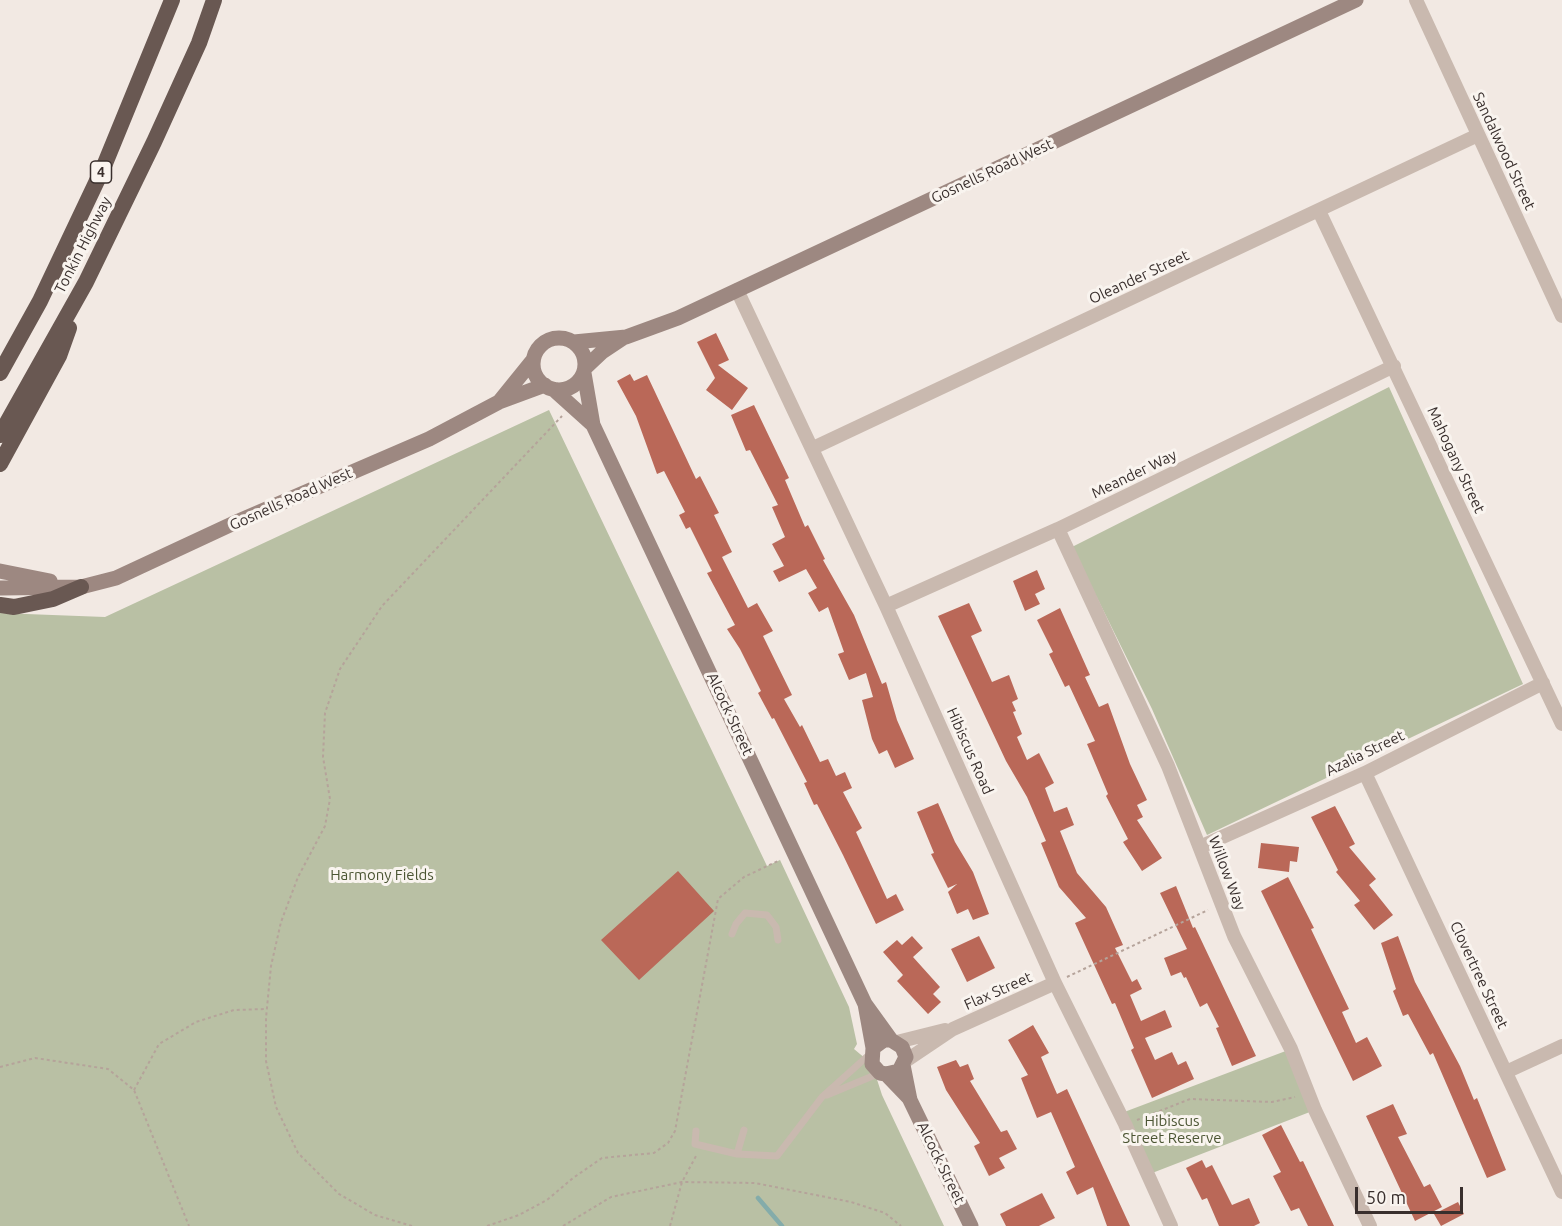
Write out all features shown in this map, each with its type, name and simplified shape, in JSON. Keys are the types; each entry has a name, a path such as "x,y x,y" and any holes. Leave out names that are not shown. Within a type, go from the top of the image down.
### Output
{"highway":[{"name":"Tonkin Highway","path":"0,373 40,301 104,166 172,0"},
{"name":"Tonkin Highway","path":"0,435 86,282 199,43 214,0"},
{"path":"0,464 59,356 86,282"},
{"path":"0,605 14,607 53,599 81,587"}],"main road":[{"name":"Gosnells Road West","path":"499,402 533,360 541,345 549,340 557,337 574,342 626,337 651,330 1356,0"},
{"name":"Gosnells Road West","path":"0,588 81,587 116,578 146,566 232,524 429,439 499,402 549,387 574,385 602,352 626,337"},
{"path":"574,342 584,354 584,371"},
{"path":"533,360 536,375 549,387"},
{"name":"Alcock Street","path":"584,371 593,425 865,1004 905,1052 904,1064 910,1100 971,1226"},
{"name":"Alcock Street","path":"549,387 593,425"},
{"name":"Gosnells Road West","path":"0,571 81,587"},
{"name":"Alcock Street","path":"865,1004 872,1064 910,1100"},
{"path":"872,1051 884,1040 894,1041"},
{"path":"883,1073 899,1071 904,1064"}],"street":[{"name":"Sandalwood Street","path":"1416,0 1562,316"},
{"name":"Oleander Street","path":"813,448 1478,135"},
{"name":"Mahogany Street","path":"1318,211 1394,366 1562,724"},
{"name":"Hibiscus Road","path":"737,290 886,606 1055,983 1125,1124 1171,1226"},
{"name":"Meander Way","path":"886,606 1058,529 1394,366"},
{"name":"Willow Way","path":"1058,529 1168,766 1222,904 1370,1226"},
{"name":"Azalia Street","path":"1200,847 1365,773 1543,683"},
{"name":"Clovertree Street","path":"1365,773 1562,1192"},
{"name":"Flax Street","path":"904,1064 953,1029 1055,983"},
{"name":"Flax Street","path":"894,1041 953,1029"},
{"path":"1506,1072 1562,1046"}],"lane":[{"path":"732,934 736,924 745,913 767,915 776,927 778,940"},
{"path":"696,1131 695,1144 737,1154 777,1156 822,1097 872,1051"},
{"path":"822,1097 883,1073"},
{"path":"737,1154 744,1130"}],"path":[{"path":"412,1226 375,1215 339,1194 298,1153 276,1107 266,1061 271,966 281,922 298,877 325,826 330,798 323,757 325,713 340,669 382,606 564,414"},
{"path":"487,1226 519,1215 548,1200 573,1178 602,1158 654,1154 668,1143 675,1131 718,899 744,878 780,860"},
{"path":"1055,983 1222,904"},
{"path":"134,1090 159,1044 196,1022 234,1010 267,1009"},
{"path":"0,1067 35,1058 108,1069 134,1090 189,1226"},
{"path":"1125,1124 1190,1099 1272,1102 1309,1094"},
{"path":"670,1226 682,1182 698,1152"},
{"path":"563,1226 612,1197 682,1182 755,1183 851,1202 885,1213 901,1226"}],"green space":[{"path":"1389,387 1523,684 1207,835 1152,709 1072,547"},
{"name":"Harmony Fields","path":"549,410 767,866 780,860 849,1007 857,1044 854,1049 872,1064 882,1095 944,1226 0,1226 0,613 105,617"},
{"name":"Hibiscus Street Reserve","path":"1291,1049 1315,1110 1147,1175 1119,1114"}],"building":[{"path":"716,333 729,360 718,365 748,388 732,410 706,390 715,378 697,342"},
{"path":"630,374 634,381 647,375 696,479 700,476 719,513 714,515 732,552 722,557 748,608 757,603 773,631 763,636 792,695 784,699 800,727 802,725 820,762 828,759 836,776 845,772 852,788 843,792 862,828 856,832 887,899 896,894 904,910 876,924 817,804 814,805 804,783 807,782 774,718 772,719 758,693 761,691 740,649 727,629 735,625 707,573 712,571 690,527 686,529 679,515 685,512 664,471 657,474 636,416 617,381"},
{"path":"754,405 789,478 785,480 805,527 808,525 825,559 823,560 854,615 882,684 886,682 897,720 914,759 895,768 887,750 879,754 872,739 862,700 873,697 866,673 849,680 838,654 844,652 828,607 819,612 808,593 817,588 806,569 779,582 773,571 784,566 772,544 785,537 772,507 778,505 750,450 746,451 731,415"},
{"path":"1037,570 1045,589 1035,594 1040,604 1025,611 1013,581"},
{"path":"969,603 982,631 971,636 992,682 1009,675 1018,699 1012,702 1016,711 1013,712 1022,734 1017,737 1027,760 1039,753 1054,783 1045,788 1054,812 1067,807 1074,825 1060,831 1077,873 1106,907 1123,945 1115,948 1132,982 1137,979 1142,989 1130,995 1141,1021 1165,1010 1172,1027 1145,1038 1155,1060 1172,1052 1178,1065 1186,1061 1194,1079 1152,1098 1131,1050 1134,1048 1115,1003 1112,1004 1075,923 1086,918 1059,887 1041,843 1046,841 1027,797 1006,761 938,616"},
{"path":"1060,608 1090,675 1085,677 1099,707 1108,703 1130,764 1147,800 1137,805 1143,817 1137,820 1162,858 1142,871 1123,842 1128,839 1106,796 1108,794 1087,744 1095,741 1069,685 1065,687 1049,654 1053,652 1037,620"},
{"path":"938,803 955,842 973,872 989,914 973,920 968,909 957,914 948,892 957,884 948,888 931,854 934,853 917,812"},
{"path":"1335,806 1355,844 1349,847 1376,879 1369,885 1393,915 1374,930 1354,905 1360,901 1336,872 1338,870 1311,817"},
{"path":"1261,843 1299,847 1297,862 1290,861 1289,872 1258,868"},
{"path":"678,871 714,911 639,980 601,940"},
{"path":"1288,877 1314,928 1311,929 1349,1009 1342,1012 1356,1043 1367,1037 1382,1066 1353,1081 1261,891"},
{"path":"1176,886 1193,928 1195,927 1256,1056 1232,1066 1216,1028 1219,1027 1207,1003 1200,1007 1186,977 1184,978 1181,972 1171,976 1164,958 1187,949 1160,893"},
{"path":"912,936 923,948 913,957 940,987 933,994 941,1002 928,1014 897,981 903,975 883,952 897,940 902,945"},
{"path":"979,936 995,968 967,982 951,949"},
{"path":"1398,936 1415,982 1460,1066 1474,1100 1477,1098 1506,1170 1487,1178 1433,1053 1430,1055 1408,1014 1403,1016 1393,991 1396,989 1381,943"},
{"path":"1033,1025 1049,1053 1041,1057 1057,1094 1067,1089 1130,1226 1107,1226 1093,1187 1077,1195 1066,1172 1075,1167 1051,1112 1037,1118 1021,1078 1028,1075 1008,1040"},
{"path":"956,1060 960,1067 968,1064 974,1079 970,1081 1001,1132 1007,1130 1017,1149 999,1158 1005,1168 989,1176 974,1146 980,1143 946,1090 937,1067"},
{"path":"1393,1104 1407,1134 1398,1137 1424,1187 1430,1184 1442,1207 1415,1221 1366,1116"},
{"path":"1281,1125 1300,1162 1303,1161 1334,1226 1308,1226 1299,1208 1291,1211 1273,1176 1281,1172 1262,1135"},
{"path":"1202,1160 1206,1168 1212,1165 1232,1205 1249,1198 1260,1223 1254,1226 1219,1226 1207,1198 1202,1200 1186,1168"},
{"path":"1042,1193 1055,1218 1039,1226 1006,1226 1000,1214"},
{"path":"1458,1202 1464,1214 1441,1226 1434,1214"}],"waterway":[{"path":"758,1198 782,1226"}]}
